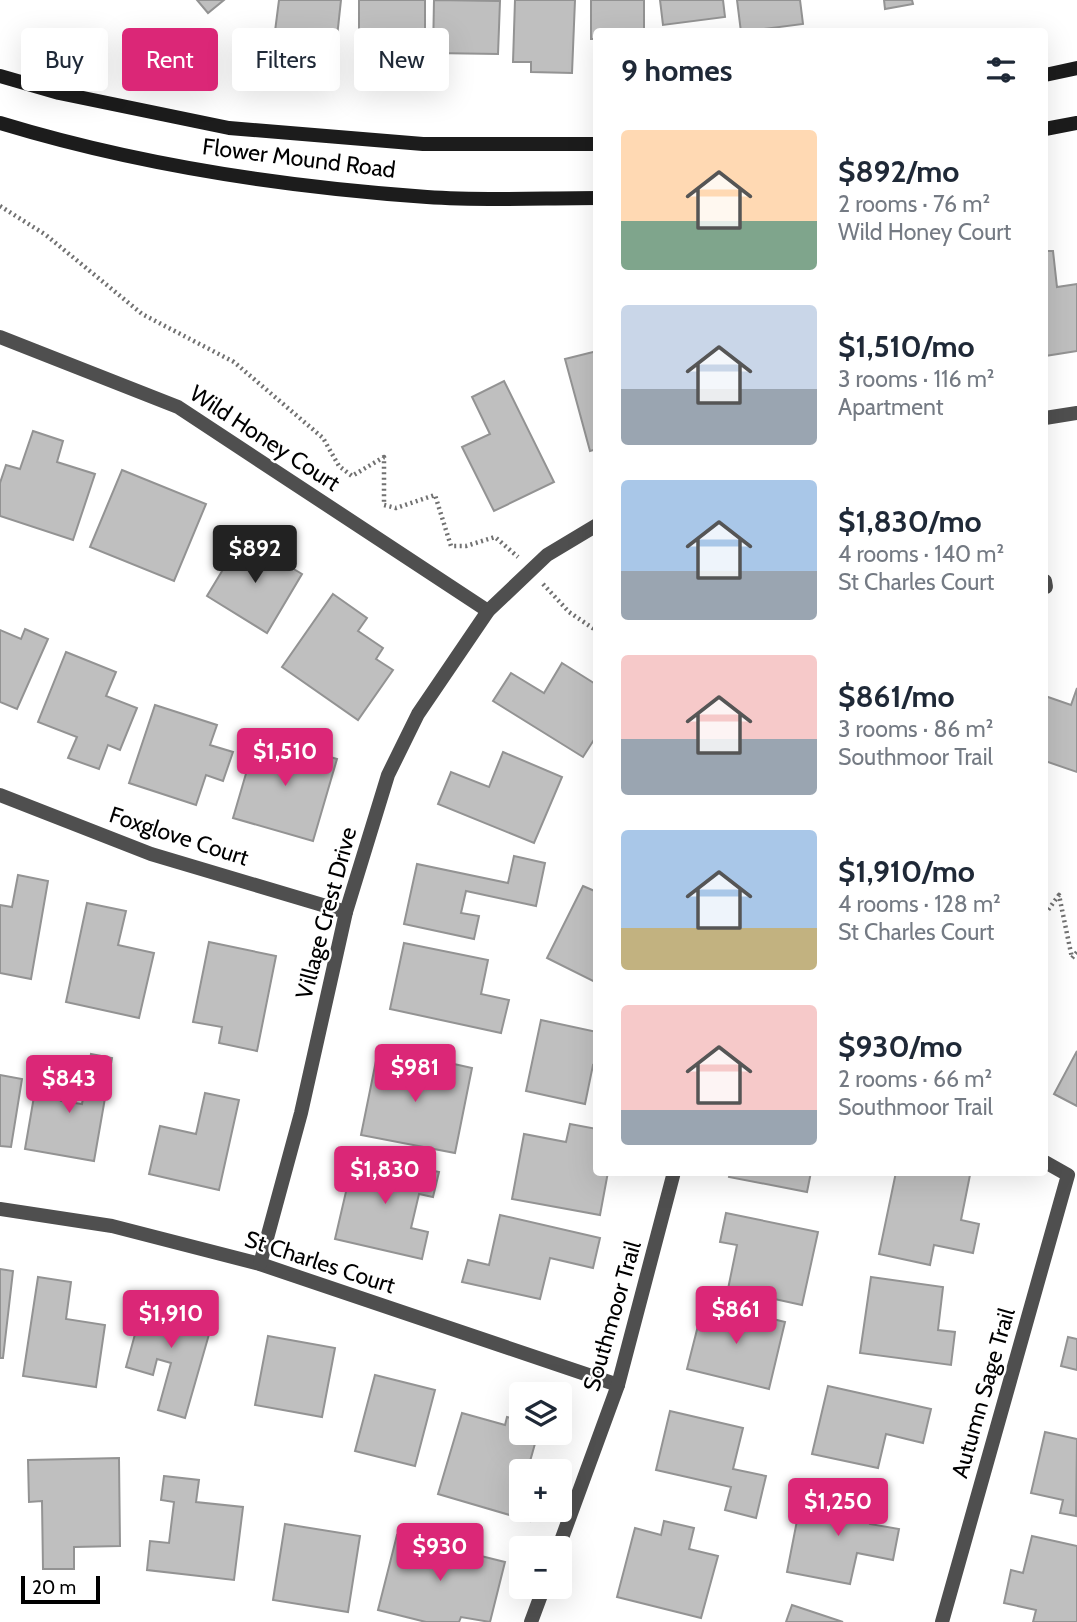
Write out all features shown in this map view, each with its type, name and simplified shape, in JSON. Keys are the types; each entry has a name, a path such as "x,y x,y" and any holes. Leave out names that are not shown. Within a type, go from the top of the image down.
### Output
{"main road":[{"path":"1048,74 1077,68"},
{"name":"Flower Mound Road","path":"0,76 59,93 229,128 424,144 593,144"},
{"name":"Flower Mound Road","path":"0,123 79,147 250,179 429,198 593,198"},
{"path":"1048,128 1077,123"}],"street":[{"name":"Wild Honey Court","path":"0,337 178,407 488,611"},
{"path":"1048,418 1077,413"},
{"name":"Village Crest Drive","path":"260,1264 301,1113 346,912 388,775 418,714 488,611 530,568 593,528"},
{"name":"Foxglove Court","path":"0,795 151,854 346,912"},
{"name":"Autumn Sage Trail","path":"942,1622 1068,1175 1048,1164"},
{"name":"Southmoor Trail","path":"563,1536 618,1385 673,1176"},
{"name":"St Charles Court","path":"0,1209 112,1226 260,1264 618,1385"},
{"path":"531,1622 540,1599"}],"path":[{"path":"0,206 46,235 142,314 234,362 323,438 339,466 352,476 384,457 384,505 396,508 435,495 450,546 467,546 495,537 530,568 569,612 593,628"},
{"path":"1048,910 1059,895 1072,958 1077,952"}],"building":[{"path":"197,0 224,0 208,13"},
{"path":"279,0 341,0 338,28 275,28"},
{"path":"359,0 425,0 425,28 359,28"},
{"path":"434,0 500,1 498,54 449,53 449,28 433,28"},
{"path":"515,0 575,0 572,73 531,72 531,62 513,62"},
{"path":"591,0 644,0 644,28 593,28 591,39"},
{"path":"660,0 723,0 725,17 663,25"},
{"path":"737,0 800,0 803,24 740,28"},
{"path":"884,0 912,0 913,4 885,9"},
{"path":"1048,251 1053,251 1057,287 1077,284 1077,351 1048,356"},
{"path":"593,352 593,450 590,451 565,359"},
{"path":"504,381 554,482 494,511 462,447 490,434 472,397"},
{"path":"33,431 63,441 57,462 95,474 73,540 0,516 0,483 6,465 20,469"},
{"path":"122,470 206,504 174,581 90,547"},
{"path":"242,538 302,574 267,633 207,596"},
{"path":"333,594 367,618 358,631 383,648 376,659 393,670 358,720 282,667"},
{"path":"25,629 48,639 17,709 0,702 0,630 21,639"},
{"path":"66,652 116,672 106,696 137,708 120,750 108,745 99,769 68,758 77,737 38,722"},
{"path":"562,663 593,682 593,741 583,757 493,701 511,673 544,693"},
{"path":"1077,688 1077,772 1048,762 1048,697 1071,705"},
{"path":"155,705 217,725 210,745 233,752 223,781 206,775 196,805 129,783"},
{"path":"257,736 337,759 313,841 233,818"},
{"path":"503,752 562,777 534,843 438,804 451,772 489,787"},
{"path":"514,856 545,863 536,906 466,891 461,913 479,916 474,939 404,924 417,864 508,883"},
{"path":"18,875 48,881 31,979 0,973 0,905 12,907"},
{"path":"583,886 593,890 593,981 547,958"},
{"path":"87,903 126,911 118,945 154,953 139,1018 66,1002"},
{"path":"209,942 276,956 257,1051 219,1043 222,1027 193,1022"},
{"path":"404,943 488,960 481,994 509,1000 501,1033 390,1009"},
{"path":"541,1020 593,1031 593,1065 585,1104 526,1091"},
{"path":"379,1046 409,1052 403,1079 440,1086 445,1062 472,1068 455,1153 361,1135"},
{"path":"1077,1051 1077,1106 1054,1094"},
{"path":"91,1054 112,1058 94,1161 25,1149 37,1079 65,1083 61,1101 82,1104"},
{"path":"0,1075 22,1079 11,1147 0,1146"},
{"path":"205,1093 239,1100 219,1190 149,1174 160,1126 196,1134"},
{"path":"570,1124 593,1128 593,1176 607,1176 600,1215 512,1199 524,1134 566,1142"},
{"path":"355,1153 439,1172 433,1197 419,1194 411,1228 428,1232 422,1259 335,1239"},
{"path":"729,1176 810,1176 807,1192"},
{"path":"895,1176 970,1176 961,1220 979,1224 973,1253 934,1245 930,1265 879,1254"},
{"path":"726,1213 818,1232 802,1305 728,1289 737,1245 720,1242"},
{"path":"500,1215 600,1238 593,1268 550,1258 540,1299 462,1282 468,1260 489,1265"},
{"path":"0,1269 13,1271 3,1358 0,1358"},
{"path":"38,1277 71,1282 66,1319 105,1325 96,1387 23,1376"},
{"path":"871,1277 943,1287 938,1330 955,1332 951,1365 860,1353"},
{"path":"145,1298 214,1317 185,1418 158,1410 171,1363 157,1359 153,1375 126,1367"},
{"path":"704,1302 785,1322 769,1389 687,1369"},
{"path":"268,1336 335,1348 322,1417 255,1405"},
{"path":"1068,1337 1077,1339 1077,1370 1061,1366"},
{"path":"375,1375 435,1390 415,1466 355,1451"},
{"path":"828,1386 931,1409 923,1443 886,1434 878,1468 812,1454"},
{"path":"670,1411 743,1428 733,1469 766,1476 756,1518 725,1510 731,1487 656,1470"},
{"path":"462,1413 505,1425 509,1418 509,1445 535,1445 531,1459 509,1459 509,1515 438,1494"},
{"path":"1045,1432 1077,1439 1076,1516 1060,1513 1063,1500 1031,1493"},
{"path":"119,1458 120,1546 74,1547 74,1569 43,1569 42,1501 29,1502 28,1460"},
{"path":"164,1476 199,1480 196,1502 243,1507 234,1580 147,1570 150,1541 169,1543 174,1502 161,1500"},
{"path":"846,1492 876,1499 870,1524 899,1529 893,1560 857,1553 850,1584 787,1572 802,1495 843,1504"},
{"path":"664,1521 694,1528 689,1549 718,1556 701,1618 617,1597 635,1528 661,1535"},
{"path":"285,1524 360,1536 348,1612 273,1600"},
{"path":"397,1535 505,1562 490,1622 461,1617 459,1622 426,1622 378,1610"},
{"path":"1032,1536 1077,1546 1077,1622 1033,1622 1036,1610 1004,1603 1011,1570 1023,1573"},
{"path":"792,1605 843,1622 786,1622"}]}
